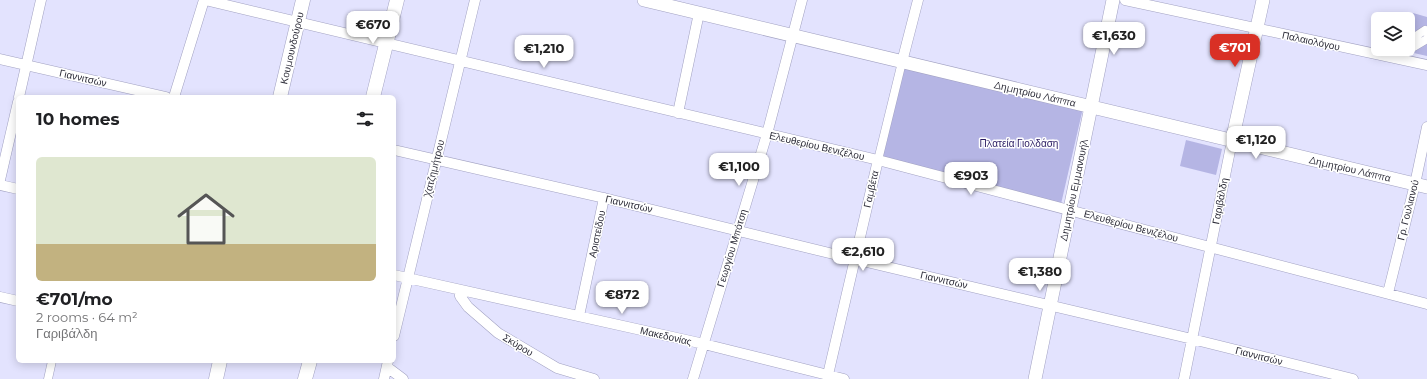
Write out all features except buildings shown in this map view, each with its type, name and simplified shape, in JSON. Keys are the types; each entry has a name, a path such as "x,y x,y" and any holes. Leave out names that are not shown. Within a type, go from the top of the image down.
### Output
{"main road":[{"name":"Κουμουνδούρου","path":"280,95 303,0"},
{"path":"374,95 397,0"},
{"path":"216,379 220,363"},
{"path":"306,379 310,363"}],"street":[{"path":"19,95 41,0"},
{"path":"175,95 204,0"},
{"name":"Ελευθερίου Βενιζέλου","path":"204,0 878,160 1427,304"},
{"name":"Χατζημήτρου","path":"396,327 475,0"},
{"name":"Δημητρίου Λάππα","path":"644,0 1421,186"},
{"name":"Γεωργίου Μπότση","path":"693,379 767,134 802,0"},
{"name":"Γαμβέτα","path":"827,377 854,259 918,0"},
{"name":"Δημητρίου Εμμανουήλ","path":"1035,379 1112,0"},
{"name":"Παλαιολόγου","path":"1126,0 1427,65"},
{"name":"Γαριβάλδη","path":"1184,379 1232,141 1263,0"},
{"path":"678,113 699,13"},
{"path":"1395,58 1424,41 1416,36 1425,30 1427,33"},
{"name":"Γιαννιτσών","path":"0,59 157,95"},
{"path":"0,180 16,111"},
{"name":"Γρ. Γουλιανού","path":"1388,293 1421,186 1427,127"},
{"name":"Γιαννιτσών","path":"396,150 604,198 1353,379"},
{"path":"0,185 16,189"},
{"name":"Αριστείδου","path":"579,316 604,198"},
{"name":"Μακεδονίας","path":"396,275 704,344 827,377 844,379"},
{"name":"Σκύρου","path":"459,290 462,300 468,307 498,333 557,368 594,379"},
{"path":"0,297 16,301"},
{"path":"48,379 52,363"},
{"path":"384,379 387,364"},
{"path":"387,364 403,379"},
{"path":"555,379 557,368"}],"green space":[{"path":"1415,14 1427,17 1427,56 1415,53"},
{"name":"Πλατεία Γιολδάση","path":"904,64 1083,108 1061,204 881,158"},
{"path":"1186,140 1222,149 1216,175 1180,166"}]}
